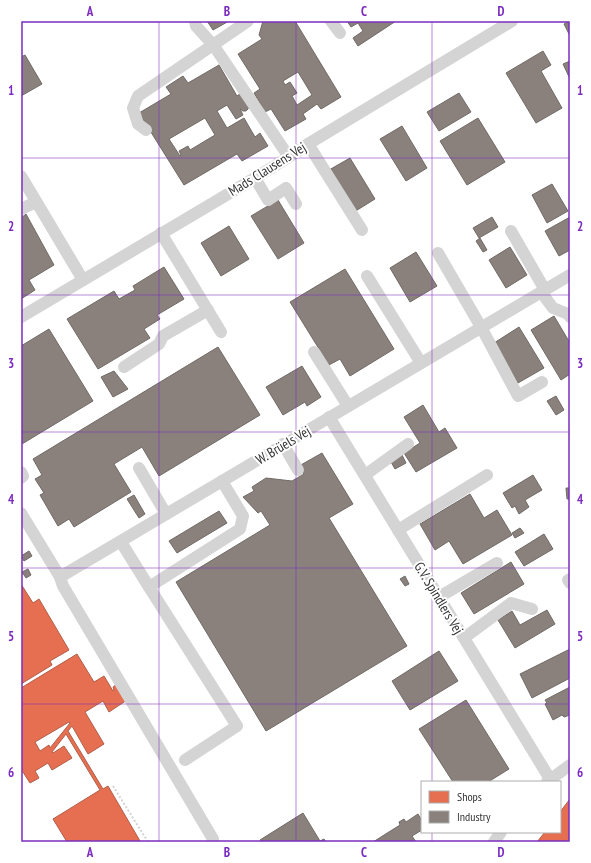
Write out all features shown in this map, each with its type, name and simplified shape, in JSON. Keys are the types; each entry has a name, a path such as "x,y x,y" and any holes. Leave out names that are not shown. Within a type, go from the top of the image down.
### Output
{"street":[{"path":"195,21 196,26 214,46 289,157"},
{"path":"146,130 138,124 132,108 138,96 214,46 248,21"},
{"path":"331,21 340,33"},
{"name":"Mads Clausens Vej","path":"21,317 255,178 308,144 512,21"},
{"path":"308,144 362,230"},
{"path":"21,176 83,280"},
{"path":"255,178 268,200 286,188 296,204"},
{"path":"21,209 36,202"},
{"path":"511,231 553,308 568,314 570,317"},
{"path":"161,233 221,332"},
{"path":"438,253 482,327 518,396 542,382"},
{"name":"W. Brüels Vej","path":"60,577 570,275"},
{"path":"367,276 421,363"},
{"path":"124,367 159,344 163,336 208,310"},
{"path":"314,352 348,406"},
{"name":"G.V. Spindlers Vej","path":"329,417 464,638 548,781"},
{"path":"283,444 298,470"},
{"path":"365,475 408,444"},
{"path":"139,468 166,514"},
{"path":"21,472 23,476 21,478"},
{"path":"398,530 487,475"},
{"path":"149,587 240,529 243,516 222,481"},
{"path":"21,514 60,577 63,586 213,839 213,842"},
{"path":"121,542 237,726 185,760"},
{"path":"439,597 497,563"},
{"path":"570,579 568,580 570,583"},
{"path":"464,638 511,603 532,608"},
{"path":"548,781 570,766"},
{"path":"494,842 500,833"}],"path":[{"path":"113,786 148,842"}],"building: Shops":[{"path":"21,584 33,603 39,599 69,650 50,661 52,665 21,684"},
{"path":"77,654 94,682 104,676 113,691 113,687 117,684 127,700 109,712 103,701 85,712 104,744 88,754 72,726 68,731 103,789 108,786 140,841 139,842 67,842 53,819 100,790 66,734 52,752 53,753 64,746 72,758 52,770 48,763 35,771 39,778 30,783 21,769 21,688","holes":["69,722 70,723 50,748 49,745 40,751 35,742"]},
{"path":"570,799 570,842 537,842 544,833 561,833 561,811"}],"building: Industry":[{"path":"207,21 229,21 213,30"},
{"path":"263,21 295,21 341,97 321,109 317,104 303,114 306,119 285,131 271,109 265,112 254,93 260,89 238,54 262,39 259,35","holes":["298,72 312,95 297,105 292,96 297,93 290,82 285,85 283,81"]},
{"path":"347,21 396,21 358,46 353,38 363,31 358,23 351,27"},
{"path":"570,21 570,36 564,24"},
{"path":"543,51 551,65 541,71 562,108 536,123 506,73"},
{"path":"25,55 42,84 21,96 21,57"},
{"path":"570,61 570,79 563,64"},
{"path":"219,65 237,96 241,93 249,106 246,111 240,109 243,115 236,119 227,105 217,111 227,128 244,118 255,137 260,133 268,146 242,161 237,154 184,185 139,113 171,94 166,87 183,76 188,83","holes":["205,118 215,135 190,150 188,146 179,151 180,156 169,139"]},
{"path":"459,93 471,112 439,131 427,112"},
{"path":"478,118 505,162 467,185 440,141"},
{"path":"402,126 427,168 406,181 380,139"},
{"path":"350,158 375,199 354,212 329,170"},
{"path":"552,184 568,211 547,223 532,195"},
{"path":"278,200 304,243 278,259 251,216"},
{"path":"26,214 54,265 29,280 35,290 21,299 21,218"},
{"path":"492,217 498,227 479,238 473,228"},
{"path":"570,217 570,250 559,256 545,231"},
{"path":"229,226 249,259 221,276 201,243"},
{"path":"480,238 487,250 483,252 476,241"},
{"path":"510,247 527,275 506,288 489,260"},
{"path":"416,252 437,286 410,302 390,268"},
{"path":"164,267 184,299 157,315 160,319 144,329 150,338 98,369 67,319 114,291 119,299 135,290 133,286"},
{"path":"345,269 394,349 350,376 340,359 329,365 290,302"},
{"path":"554,316 570,343 570,374 561,380 531,330"},
{"path":"519,327 544,368 518,383 494,343"},
{"path":"49,329 93,401 22,444 21,346"},
{"path":"218,347 260,415 159,476 142,447 114,464 131,492 74,527 69,519 58,526 40,495 44,493 35,479 42,475 33,459"},
{"path":"302,366 321,397 307,406 305,402 283,415 266,387"},
{"path":"114,371 128,389 113,397 101,377"},
{"path":"556,396 564,410 556,415 547,401"},
{"path":"423,405 439,432 445,428 457,448 416,472 404,453 420,443 404,417"},
{"path":"322,453 353,504 329,518 407,646 266,731 176,582 270,525 261,511 258,513 243,497 254,491 252,487 266,478 292,481 304,474 299,466"},
{"path":"402,455 406,463 395,469 391,462"},
{"path":"533,475 542,490 525,500 529,507 519,514 515,506 512,508 503,493"},
{"path":"566,488 570,488 570,499 567,499"},
{"path":"470,494 484,518 497,510 512,535 463,564 449,541 435,550 420,524"},
{"path":"134,495 145,514 139,518 127,499"},
{"path":"219,511 227,523 177,553 169,541"},
{"path":"520,528 524,533 515,538 512,533"},
{"path":"544,534 553,549 524,566 515,552"},
{"path":"29,551 32,556 24,561 21,556"},
{"path":"511,562 524,584 474,614 461,593"},
{"path":"28,569 31,575 26,578 22,572"},
{"path":"405,576 409,584 405,586 400,579"},
{"path":"547,610 555,624 515,648 498,620 512,611 520,625"},
{"path":"570,649 570,678 532,698 520,674"},
{"path":"439,651 458,681 410,710 392,681"},
{"path":"570,687 570,715 564,717 562,715 553,720 545,704 547,703 545,700"},
{"path":"466,700 509,769 490,781 452,781 419,729"},
{"path":"303,813 320,841 324,839 326,842 262,842 260,840"},
{"path":"418,814 421,819 421,831 412,836 416,842 373,842 400,825 399,822 404,819 406,822"}]}
